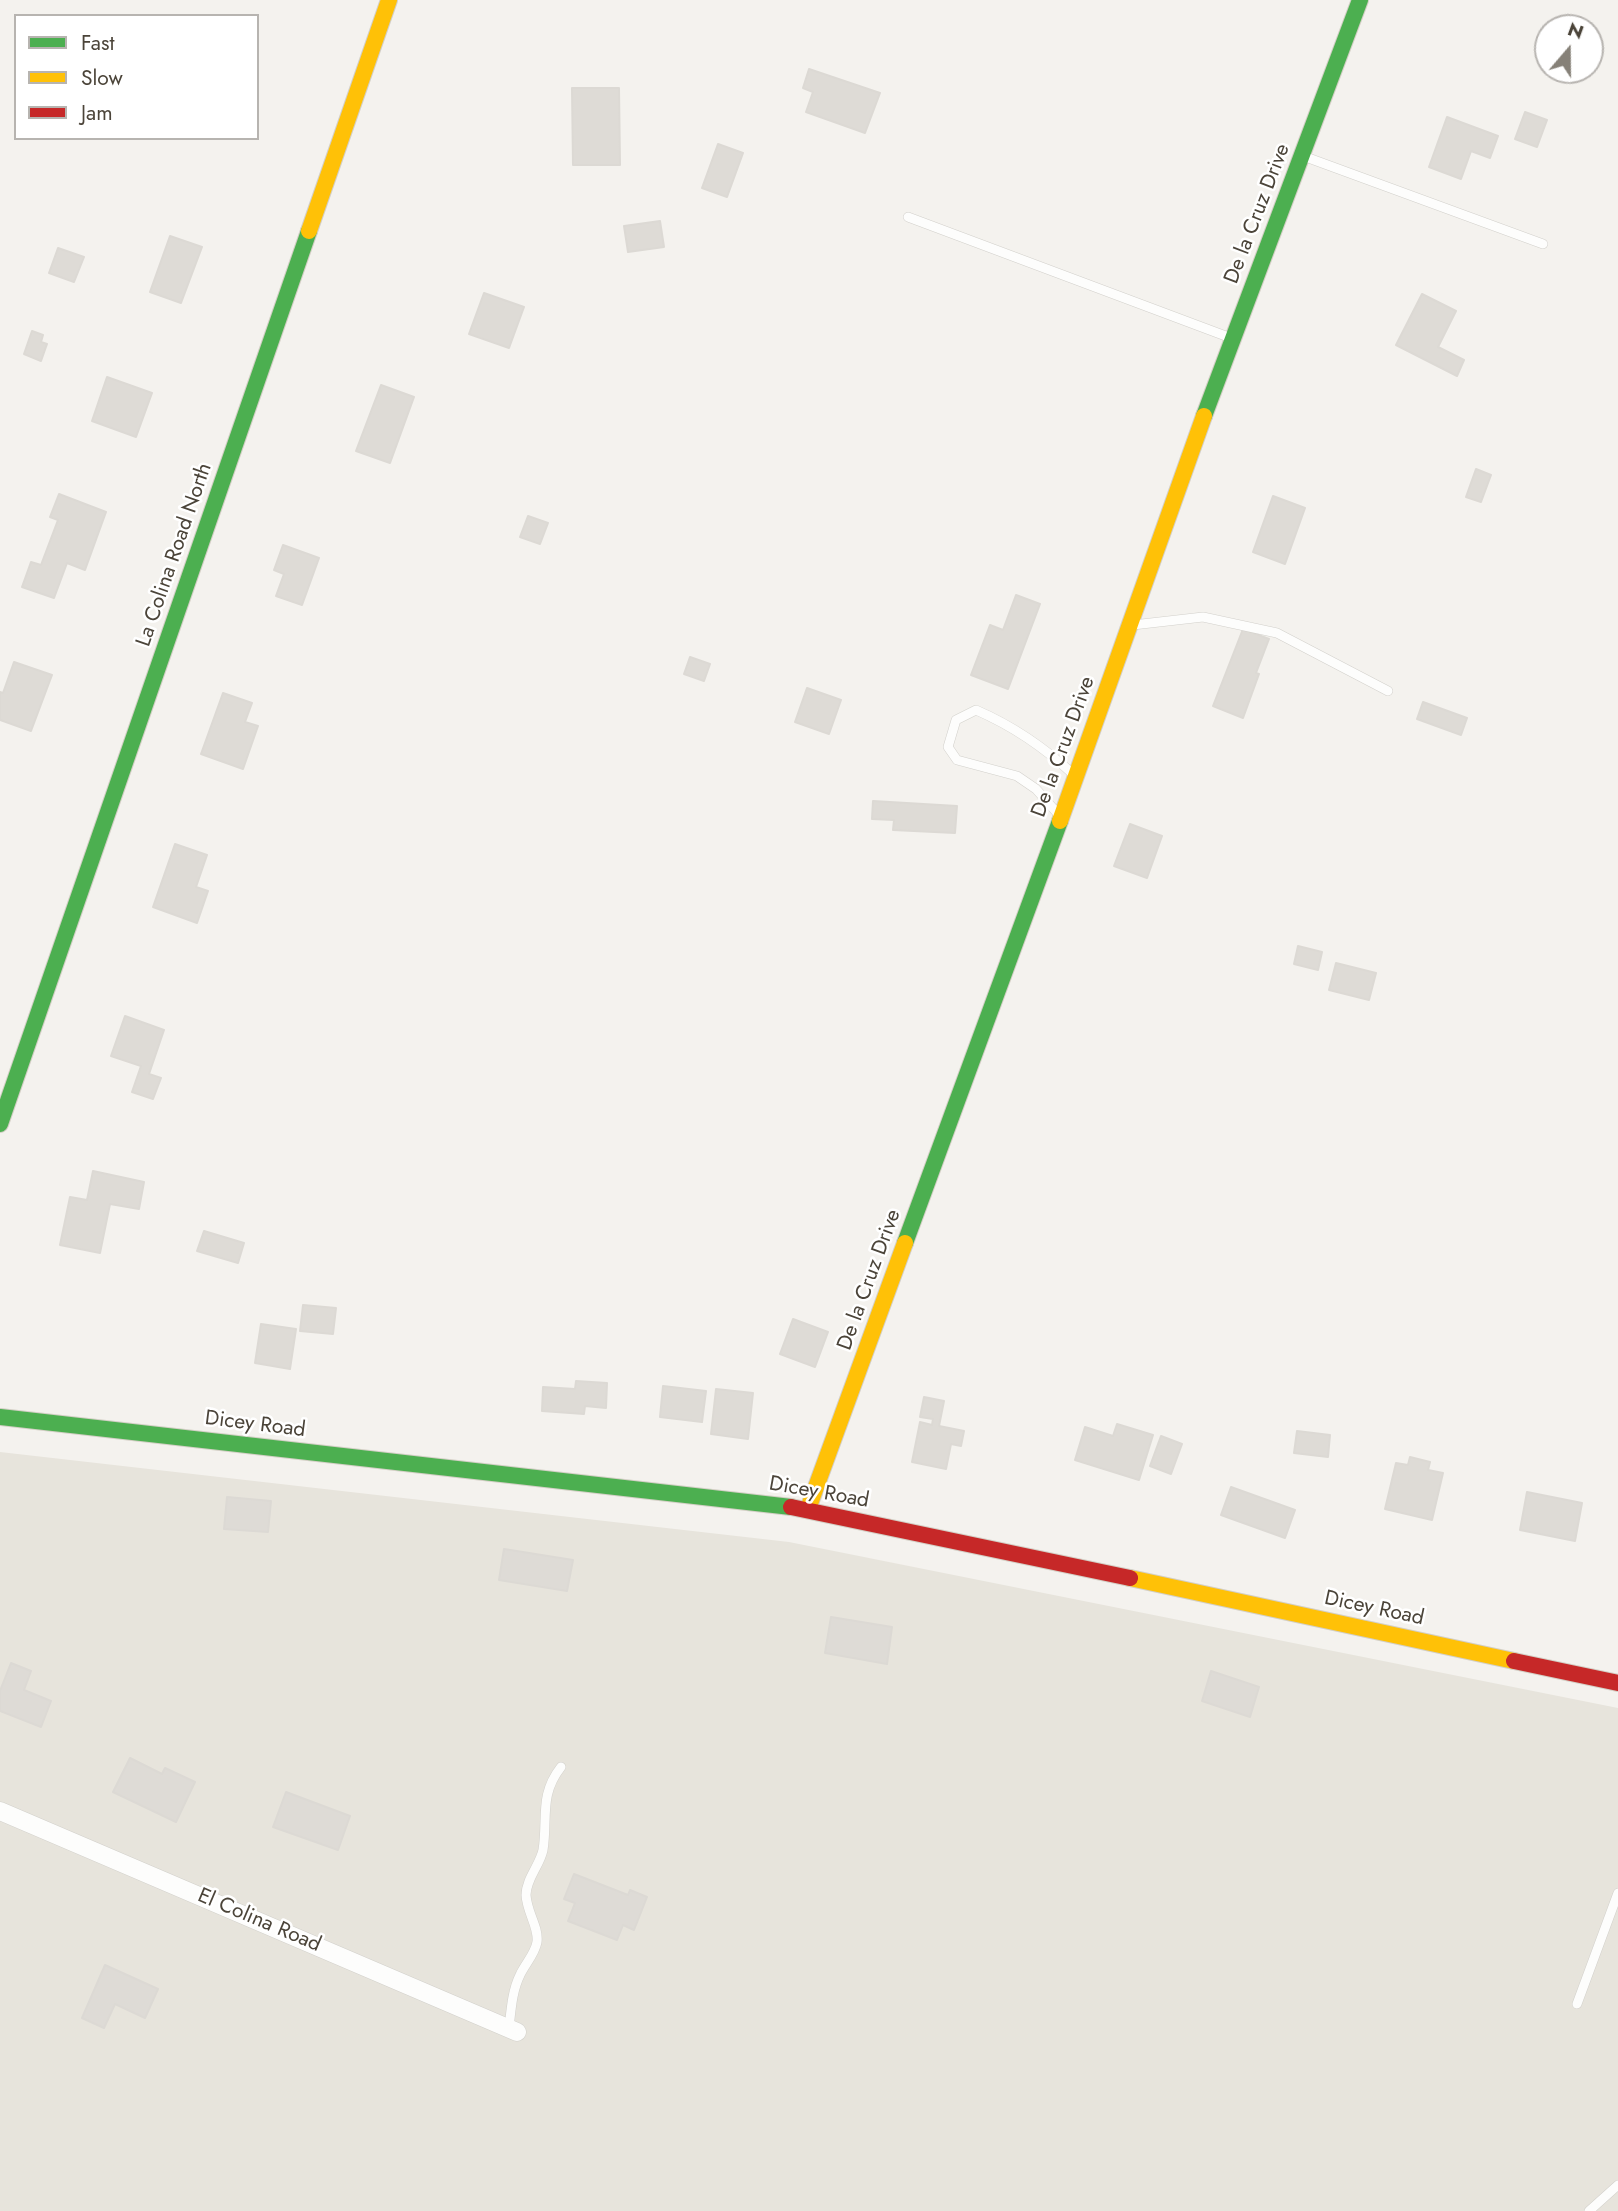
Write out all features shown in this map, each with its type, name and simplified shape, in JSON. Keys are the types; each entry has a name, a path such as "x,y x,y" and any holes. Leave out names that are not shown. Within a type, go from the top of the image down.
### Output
{"street":[{"name":"La Colina Road North","path":"0,1124 389,0"},
{"name":"De la Cruz Drive","path":"808,1509 1131,625 1232,338 1360,0"},
{"name":"Dicey Road","path":"0,1417 808,1509 1618,1683"},
{"name":"El Colina Road","path":"0,1811 513,2030"}],"lane":[{"path":"1303,156 1543,244"},
{"path":"908,217 1232,338"},
{"path":"1131,625 1203,617 1277,633 1388,691"},
{"path":"1061,818 1036,789 1017,776 957,760 948,747 956,720 976,710 1002,721 1055,757 1076,776"},
{"path":"513,2030 511,2007 519,1977 537,1944 537,1931 528,1911 526,1891 542,1852 546,1796 551,1780 561,1767"},
{"path":"1577,2004 1618,1892"},
{"path":"1589,2211 1618,2185"}],"shaded area":[{"path":"0,1452 789,1542 1618,1708 1618,2211 0,2211"}],"building":[{"path":"809,69 880,93 865,133 806,112 813,92 803,88"},
{"path":"572,88 619,88 620,165 573,165"},
{"path":"1525,112 1547,120 1537,147 1515,139"},
{"path":"1447,117 1498,136 1490,158 1471,151 1461,179 1429,167"},
{"path":"718,144 743,153 727,197 702,188"},
{"path":"660,221 664,247 628,252 624,226"},
{"path":"170,236 202,247 181,303 150,292"},
{"path":"58,248 84,257 74,282 49,273"},
{"path":"484,293 524,307 509,348 469,334"},
{"path":"1422,294 1456,311 1438,347 1464,360 1457,376 1396,345"},
{"path":"32,331 43,335 41,342 47,344 41,361 24,354"},
{"path":"107,377 152,393 136,437 92,421"},
{"path":"381,385 414,397 390,463 356,451"},
{"path":"1476,469 1491,475 1481,502 1466,497"},
{"path":"59,494 106,512 85,570 67,563 54,598 22,587 31,562 41,565 58,520 50,517"},
{"path":"1273,496 1305,508 1285,564 1253,552"},
{"path":"528,516 548,523 540,544 520,537"},
{"path":"283,545 319,558 302,605 276,596 284,574 274,570"},
{"path":"1016,595 1040,604 1008,689 971,675 990,625 1003,630"},
{"path":"1243,629 1269,639 1243,718 1213,706"},
{"path":"690,657 710,664 704,681 684,674"},
{"path":"14,662 52,675 31,731 0,720 0,692 3,693"},
{"path":"807,688 841,700 829,734 795,722"},
{"path":"223,693 252,703 245,722 258,726 243,769 201,754"},
{"path":"1423,702 1467,718 1461,735 1417,719"},
{"path":"873,801 957,806 955,833 893,830 894,820 872,819"},
{"path":"1130,824 1162,836 1147,878 1114,866"},
{"path":"175,844 207,855 196,887 208,891 197,923 153,907"},
{"path":"1298,946 1322,952 1318,970 1294,964"},
{"path":"1336,963 1376,973 1369,1000 1329,990"},
{"path":"125,1016 164,1030 149,1074 161,1078 153,1099 132,1092 141,1066 111,1056"},
{"path":"93,1171 144,1182 139,1209 110,1204 100,1253 60,1245 70,1197 87,1200"},
{"path":"204,1231 244,1243 238,1263 197,1251"},
{"path":"303,1305 336,1308 333,1334 300,1331"},
{"path":"793,1319 828,1332 815,1367 780,1354"},
{"path":"261,1324 296,1329 290,1369 255,1363"},
{"path":"576,1381 607,1383 606,1408 585,1406 584,1414 542,1411 543,1387 575,1389"},
{"path":"663,1386 706,1391 702,1422 660,1417"},
{"path":"716,1389 753,1393 748,1439 711,1434"},
{"path":"924,1397 944,1401 939,1426 964,1431 961,1446 951,1444 946,1469 912,1462 920,1422 932,1425 933,1419 920,1417"},
{"path":"1117,1424 1153,1435 1139,1480 1075,1460 1085,1427 1113,1436"},
{"path":"1297,1431 1330,1435 1328,1457 1294,1453"},
{"path":"1161,1436 1182,1444 1171,1474 1150,1466"},
{"path":"1410,1457 1430,1462 1428,1470 1443,1473 1432,1520 1385,1509 1396,1463 1408,1465"},
{"path":"1231,1487 1295,1510 1285,1538 1221,1515"},
{"path":"1527,1492 1582,1503 1575,1541 1520,1530"},
{"path":"227,1497 271,1501 268,1532 224,1529"},
{"path":"504,1549 573,1560 567,1591 499,1580"},
{"path":"831,1617 892,1627 887,1664 825,1653"},
{"path":"11,1663 31,1671 24,1690 51,1701 41,1727 0,1711 0,1691"},
{"path":"1211,1671 1259,1687 1250,1717 1202,1701"},
{"path":"130,1758 162,1774 165,1768 195,1782 176,1822 113,1792"},
{"path":"286,1792 350,1816 338,1850 273,1827"},
{"path":"574,1874 628,1895 630,1890 647,1897 634,1930 623,1925 617,1940 568,1921 575,1903 564,1899"},
{"path":"105,1965 158,1989 145,2018 115,2004 104,2028 82,2018"}],"traffic: fast":[{"path":"1204,416 1360,0"},
{"path":"0,1124 309,231"},
{"path":"905,1243 1060,821"},
{"path":"0,1417 791,1507"}],"traffic: slow":[{"path":"309,231 389,0"},
{"path":"1060,821 1204,416"},
{"path":"808,1509 905,1243"},
{"path":"1130,1578 1514,1661"}],"traffic: jam":[{"path":"791,1507 1130,1578"},
{"path":"1514,1661 1618,1683"}]}
